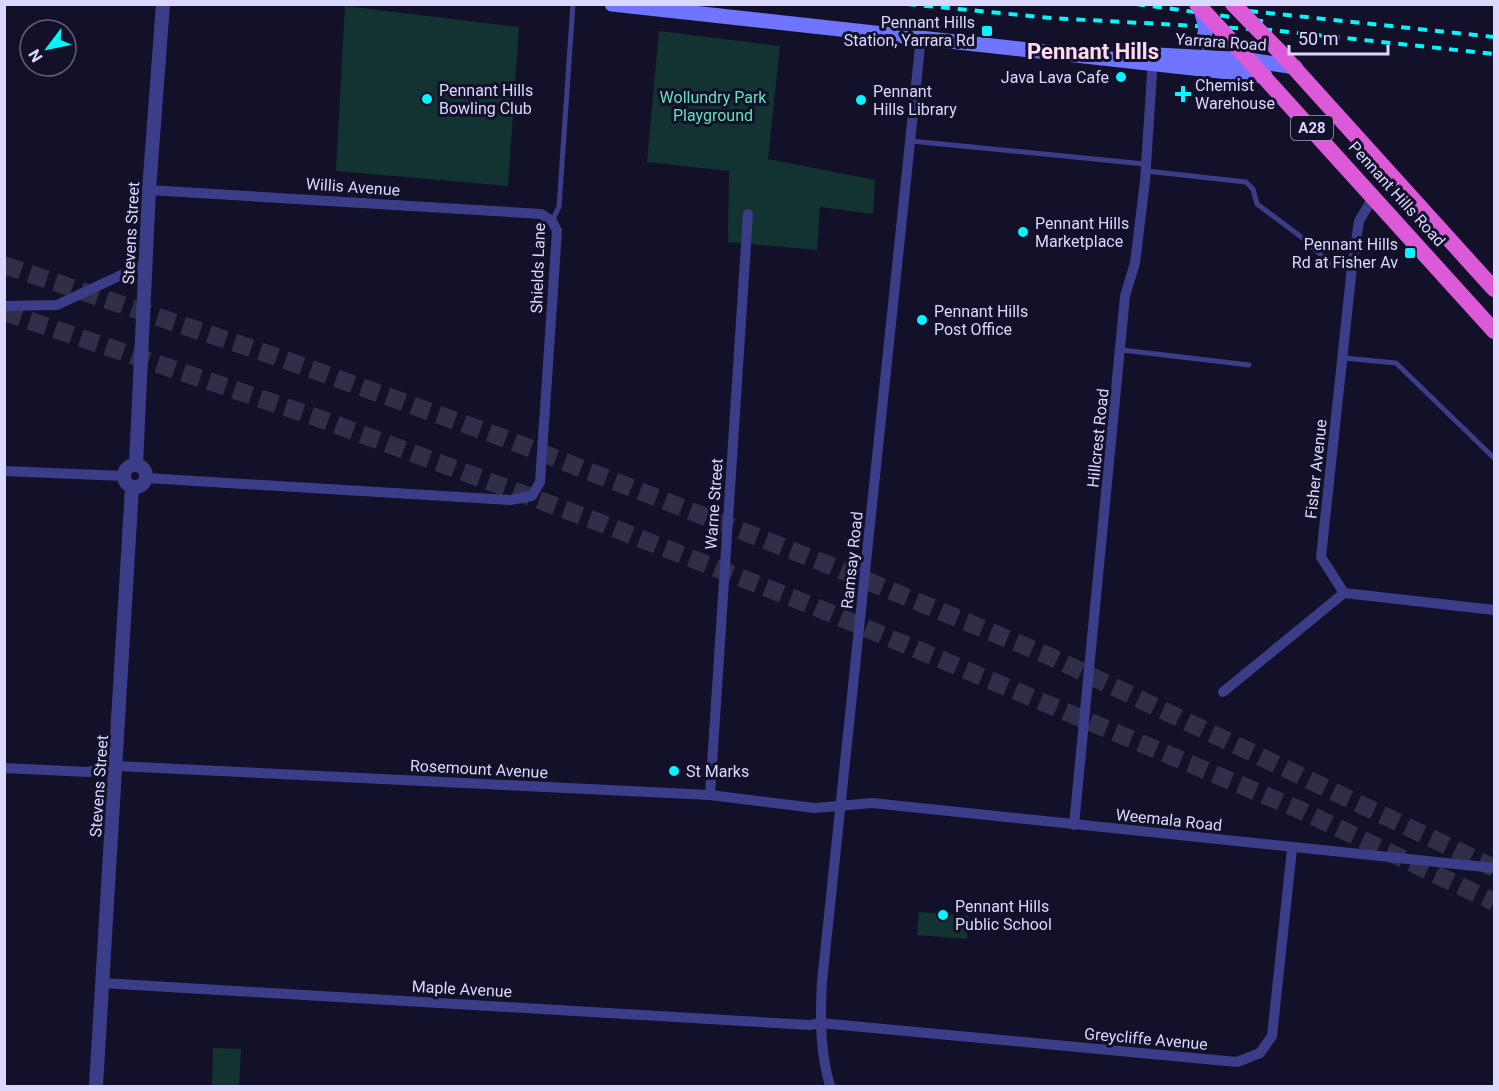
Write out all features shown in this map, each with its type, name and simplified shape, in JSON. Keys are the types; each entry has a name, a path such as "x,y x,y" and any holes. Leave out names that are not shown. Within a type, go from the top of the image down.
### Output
{"highway":[{"name":"Pennant Hills Road","path":"1233,4 1295,67 1494,289"},
{"name":"Pennant Hills Road","path":"1199,7 1374,196 1494,331"}],"main road":[{"name":"Yarrara Road","path":"612,4 1110,57 1122,52 1153,60 1264,76"},
{"path":"1185,58 1203,42 1206,28 1199,7"},
{"name":"Yarrara Road","path":"1153,60 1185,58 1249,60 1295,67"}],"street":[{"name":"Stevens Street","path":"136,464 149,190 163,4"},
{"name":"Ramsay Road","path":"830,1086 822,1059 820,1023 840,806 921,37"},
{"name":"Hillcrest Road","path":"1074,825 1122,350 1125,296 1135,263 1153,60"},
{"name":"Willis Avenue","path":"149,190 541,214 552,221"},
{"name":"Fisher Avenue","path":"1344,593 1322,558 1352,267 1359,221 1374,196"},
{"name":"Warne Street","path":"710,795 748,214"},
{"name":"Shields Lane","path":"146,478 510,500 532,496 540,482 541,471 557,231 552,221"},
{"path":"4,306 57,304 147,263"},
{"path":"4,471 142,484 146,478 143,467 136,464 128,466 128,481"},
{"name":"Stevens Street","path":"96,1086 117,766 128,481"},
{"path":"1223,692 1344,593 1494,610"},
{"name":"Rosemount Avenue","path":"4,768 88,772 117,766 710,795 815,808 840,806"},
{"name":"Weemala Road","path":"840,806 872,803 1292,849 1494,868"},
{"name":"Greycliffe Avenue","path":"820,1023 1237,1062 1260,1053 1272,1036 1292,849"},
{"name":"Maple Avenue","path":"102,983 810,1025 820,1023"}],"lane":[{"name":"Shields Lane","path":"552,221 559,207 573,4"},
{"path":"911,141 1237,179 1246,182 1253,189 1257,204 1300,236 1331,264 1352,267"},
{"path":"1122,350 1249,365"},
{"path":"1344,358 1396,363 1494,458"}],"green space":[{"name":"Pennant Hills Bowling Club","path":"345,6 519,27 508,186 336,171"},
{"name":"Wollundry Park Playground","path":"659,31 780,46 768,159 875,180 873,214 820,207 817,250 728,242 729,171 647,162"},
{"path":"919,912 969,916 967,939 917,935"},
{"path":"213,1048 241,1049 239,1086 212,1086"}],"tunnel":[{"path":"4,265 280,358 501,437 824,563 1049,656 1494,868"},
{"path":"4,312 318,418 593,520 813,606 1298,809 1494,902"}],"railway":[{"path":"907,4 1051,18 1270,30 1494,54"},
{"path":"1136,4 1268,22"},
{"path":"1249,11 1494,37"}],"place":[{"name":"Pennant Hills Station, Yarrara Rd","path":"987,31"},
{"name":"Java Lava Cafe","path":"1121,77"},
{"name":"Chemist Warehouse","path":"1183,94"},
{"name":"Pennant Hills Bowling Club","path":"427,99"},
{"name":"Pennant Hills Library","path":"861,100"},
{"name":"Pennant Hills Marketplace","path":"1023,232"},
{"name":"Pennant Hills Rd at Fisher Av","path":"1410,253"},
{"name":"Pennant Hills Post Office","path":"922,320"},
{"name":"St Marks","path":"674,771"},
{"name":"Pennant Hills Public School","path":"943,915"}],"district":[{"name":"Pennant Hills","path":"1093,51"}]}
